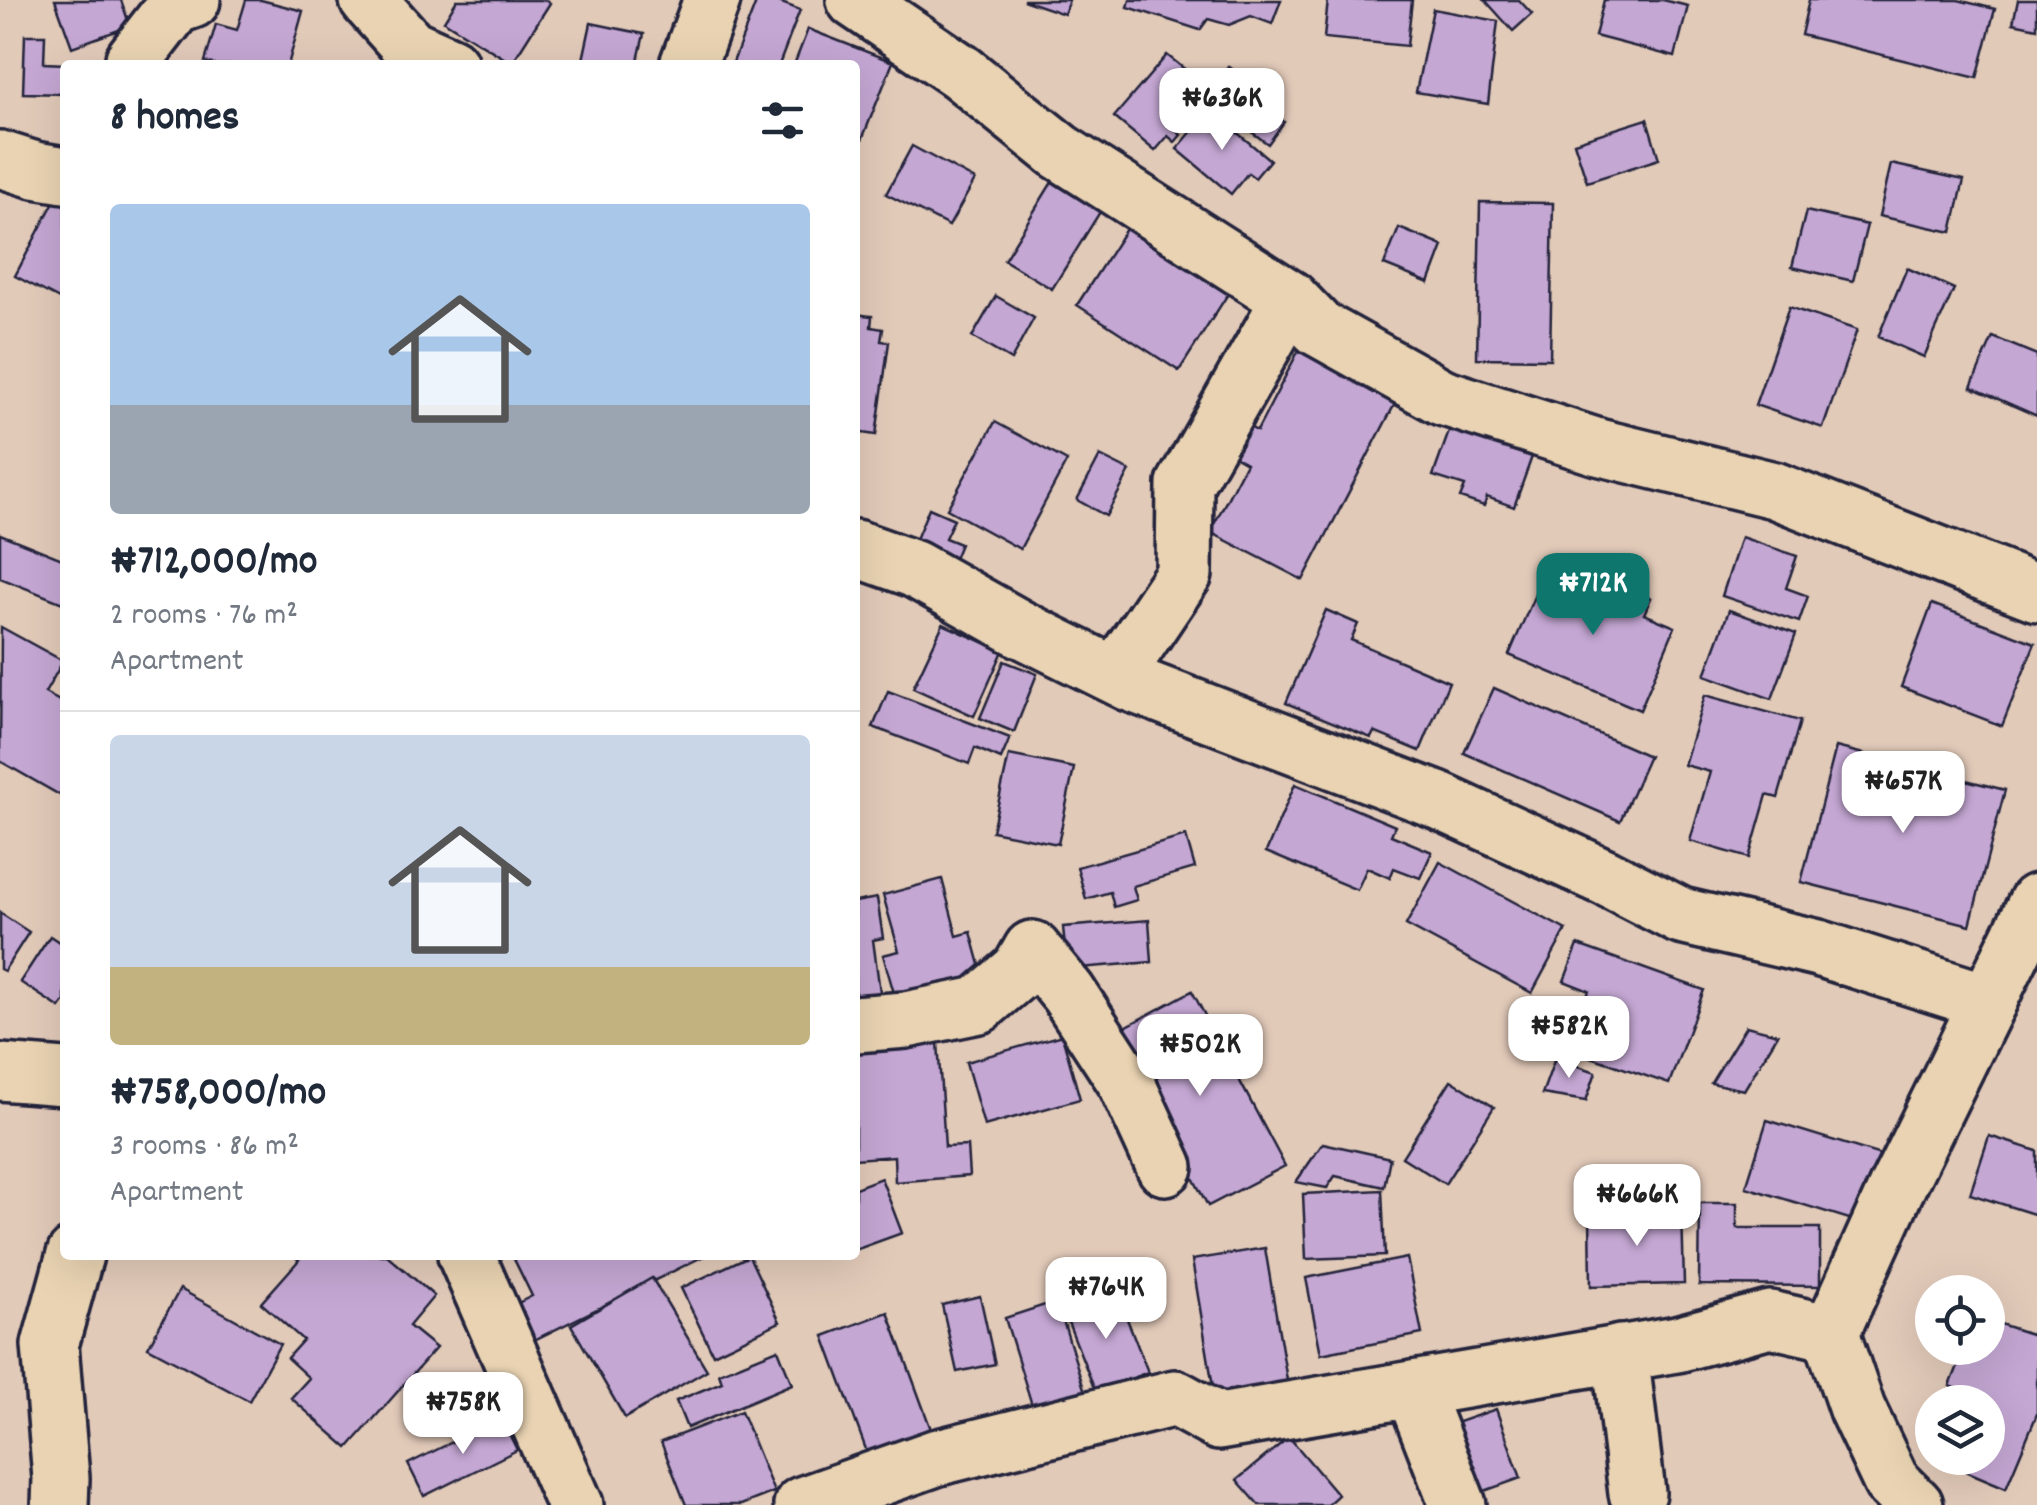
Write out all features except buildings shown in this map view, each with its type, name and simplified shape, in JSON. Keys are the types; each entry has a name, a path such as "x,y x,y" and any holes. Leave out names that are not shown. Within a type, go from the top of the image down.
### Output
{"street":[{"path":"134,60 174,6 192,0"},
{"path":"368,0 410,48 438,60"},
{"path":"690,60 712,0"},
{"path":"855,0 962,72 1059,151 1290,299 1318,328 1442,398 1598,447 1774,490 2037,594"},
{"path":"0,159 60,173"},
{"path":"1116,675 1184,574 1186,484 1290,299"},
{"path":"860,550 914,568 1020,628 1116,675 1437,800 1606,877 1680,916 1818,948 1988,1002"},
{"path":"1915,1505 1891,1481 1856,1408 1830,1333 2037,902"},
{"path":"860,1024 906,1020 978,1005 1020,970 1032,949 1068,993 1126,1082 1166,1167"},
{"path":"0,1072 60,1077"},
{"path":"60,1505 50,1344 74,1260"},
{"path":"469,1260 575,1505"},
{"path":"802,1505 935,1458 1175,1398 1219,1422 1676,1344 1770,1318 1830,1333"},
{"path":"1620,1353 1637,1494"},
{"path":"1412,1389 1458,1505"}]}
